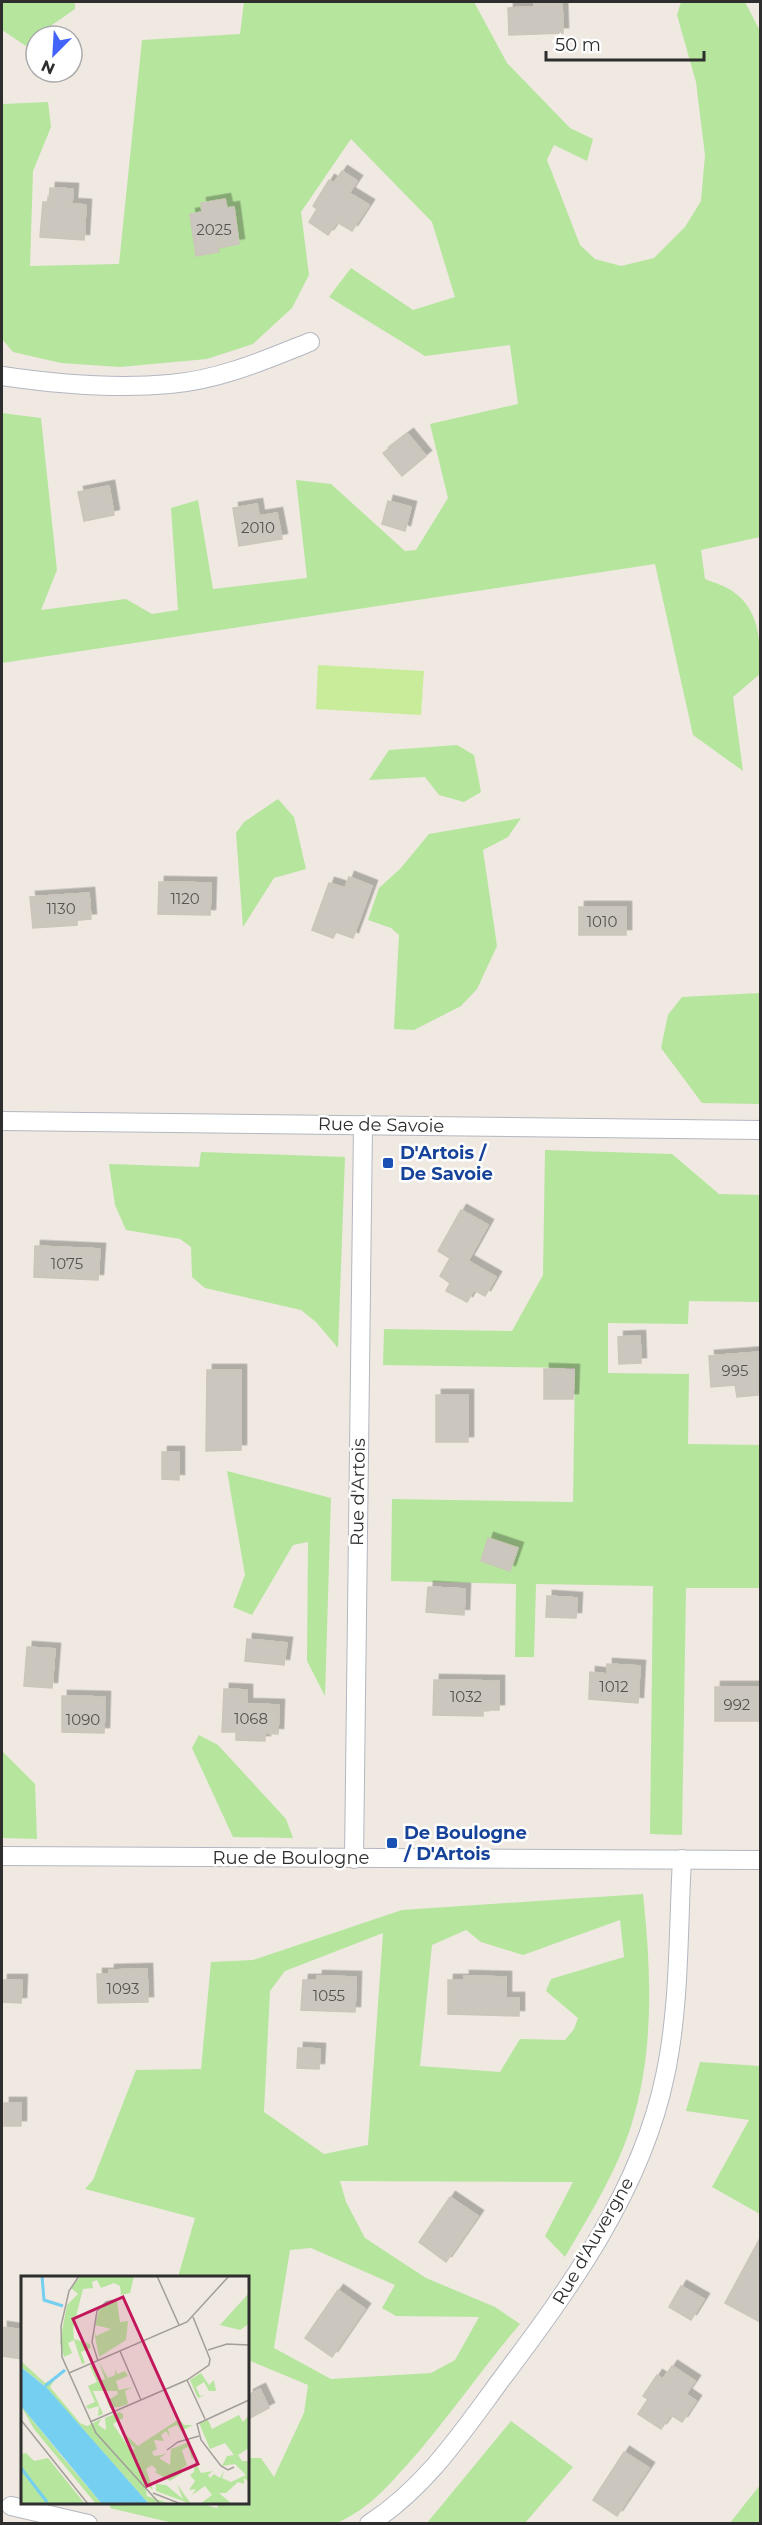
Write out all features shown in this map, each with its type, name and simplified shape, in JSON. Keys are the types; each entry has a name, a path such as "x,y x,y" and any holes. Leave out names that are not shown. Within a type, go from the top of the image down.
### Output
{"street":[{"path":"2,376 128,386 171,384 238,369 310,342"},
{"name":"Rue de Savoie","path":"2,1121 760,1130"},
{"name":"Rue d'Artois","path":"354,1858 363,1125"},
{"name":"Rue de Boulogne","path":"2,1856 760,1860"},
{"name":"Rue d'Auvergne","path":"369,2523 392,2509 441,2461 554,2309 608,2222 632,2174 658,2108 672,2034 681,1859"},
{"path":"11,2506 88,2523"}],"green space":[{"path":"2,2 75,2 75,9 53,24 24,24 24,45 2,30"},
{"path":"244,2 474,2 507,63 570,128 593,139 587,161 554,145 547,160 580,245 595,259 621,266 654,258 685,227 701,201 705,155 696,82 677,15 681,2 745,2 760,31 760,537 701,550 705,579 728,588 744,601 757,629 760,674 733,697 743,771 693,735 655,564 2,663 2,413 41,418 57,570 41,610 126,599 152,614 178,610 171,508 198,500 213,589 307,578 296,480 331,484 405,551 416,550 448,498 430,424 518,404 510,345 425,356 329,297 351,268 413,310 455,297 432,222 351,139 301,212 309,275 292,308 253,344 207,359 120,367 61,363 13,352 2,339 2,104 48,102 51,127 33,171 30,266 119,264 142,40 240,34"},
{"path":"318,665 424,671 421,715 316,709"},
{"path":"457,745 474,755 481,792 464,802 439,795 425,777 369,780 389,750"},
{"path":"278,799 294,817 306,869 274,878 243,927 236,833 244,822"},
{"path":"521,818 508,837 483,850 497,946 477,989 461,1006 414,1030 394,1029 399,935 391,928 368,920 379,888 400,869 429,834"},
{"path":"760,993 760,1104 702,1103 661,1048 668,1015 682,997"},
{"path":"545,1150 672,1154 719,1194 760,1195 760,1302 689,1301 688,1324 608,1323 608,1373 689,1374 688,1444 760,1445 760,1588 686,1588 682,1835 650,1834 653,1586 536,1584 534,1657 515,1657 516,1584 391,1581 392,1499 573,1502 575,1368 383,1365 384,1329 512,1331 543,1275"},
{"path":"201,1152 345,1157 338,1348 316,1322 301,1310 205,1288 192,1277 191,1247 180,1239 126,1230 115,1205 109,1164 199,1167"},
{"path":"227,1471 331,1498 325,1696 307,1661 308,1542 293,1545 252,1615 233,1607 245,1575"},
{"path":"199,1735 218,1745 286,1819 293,1838 233,1837 192,1748"},
{"path":"2,1751 35,1784 37,1839 2,1838"},
{"path":"643,1894 648,1952 649,2010 639,2098 625,2143 610,2176 565,2257 545,2236 573,2182 340,2181 346,2202 365,2238 426,2278 495,2307 520,2324 399,2474 367,2505 337,2523 173,2523 110,2508 111,2504 202,2504 217,2508 219,2504 249,2504 249,2458 261,2458 274,2477 304,2413 308,2385 249,2360 249,2276 178,2276 195,2218 85,2189 93,2180 136,2070 201,2069 211,1962 253,1960 402,1910","holes":["620,1920 624,1957 551,1979 546,1991 578,2018 574,2029 565,2040 520,2039 500,2072 420,2066 432,1945 466,1930 481,1942 523,1955","383,1933 368,2145 324,2154 264,2112 270,1991 285,1971","311,2248 395,2285 382,2308 396,2316 479,2317 455,2360 431,2373 331,2379 274,2348 290,2250"]},
{"path":"700,2062 760,2066 760,2214 712,2187 749,2120 686,2111"},
{"path":"511,2421 573,2467 525,2523 427,2523"},
{"path":"760,2485 760,2523 730,2523"}],"building":[{"path":"534,2 562,2 563,33 509,35 508,8 534,7"},
{"path":"342,171 357,181 349,193 369,205 352,231 337,222 328,235 309,222 317,209 313,206 329,180 334,183"},
{"path":"50,188 73,189 72,204 86,205 84,240 40,237 43,202 49,202"},
{"path":"225,199 227,208 234,207 239,244 218,248 219,252 196,256 190,214 202,212 201,203"},
{"path":"408,434 426,456 402,476 383,453"},
{"path":"109,486 114,515 84,521 78,492"},
{"path":"388,501 411,507 405,531 382,524"},
{"path":"257,504 259,516 277,513 282,539 239,546 233,508"},
{"path":"349,877 372,886 353,938 336,932 333,938 312,930 329,883 345,888"},
{"path":"159,882 211,883 210,915 158,914"},
{"path":"89,893 91,919 77,920 77,925 33,928 30,897"},
{"path":"579,907 626,907 626,935 579,935"},
{"path":"461,1210 488,1225 468,1261 496,1277 485,1296 474,1290 467,1302 446,1291 450,1283 440,1276 450,1258 438,1251"},
{"path":"35,1246 100,1249 98,1280 34,1277"},
{"path":"640,1336 641,1363 619,1364 618,1337"},
{"path":"760,1352 758,1395 737,1397 735,1385 711,1387 709,1356"},
{"path":"544,1369 574,1370 573,1399 544,1399"},
{"path":"207,1370 241,1370 241,1450 206,1451"},
{"path":"436,1395 468,1395 468,1442 436,1442"},
{"path":"162,1452 179,1452 179,1480 162,1479"},
{"path":"488,1538 518,1548 510,1571 481,1561"},
{"path":"428,1587 465,1589 464,1615 426,1612"},
{"path":"547,1596 577,1598 576,1618 546,1617"},
{"path":"247,1639 287,1643 284,1665 245,1661"},
{"path":"27,1647 55,1649 52,1688 24,1686"},
{"path":"607,1664 640,1666 638,1703 589,1699 590,1672 607,1674"},
{"path":"434,1680 499,1681 499,1710 483,1710 483,1716 433,1715"},
{"path":"715,1687 760,1687 760,1721 715,1721"},
{"path":"224,1689 247,1690 247,1704 279,1705 278,1734 265,1733 265,1741 236,1740 236,1732 222,1732"},
{"path":"62,1696 105,1697 104,1733 62,1732"},
{"path":"147,1969 148,2002 98,2003 97,1974 109,1974 109,1970"},
{"path":"317,1976 356,1977 355,2012 301,2010 303,1980 317,1980"},
{"path":"464,1976 506,1977 506,1998 519,1998 519,2016 448,2014 448,1980 464,1980"},
{"path":"2,1980 22,1980 21,2003 2,2002"},
{"path":"298,2048 320,2049 319,2069 297,2068"},
{"path":"4,2103 21,2103 21,2126 4,2126"},
{"path":"450,2197 478,2216 446,2262 419,2242"},
{"path":"760,2238 760,2322 725,2303"},
{"path":"681,2286 704,2299 691,2320 669,2307"},
{"path":"338,2290 365,2309 332,2357 305,2338"},
{"path":"2,2327 21,2330 21,2359 2,2356"},
{"path":"672,2366 695,2381 686,2394 696,2401 682,2422 671,2415 661,2429 638,2414 648,2399 643,2396 657,2375 663,2379"},
{"path":"260,2389 269,2408 249,2418 249,2394"},
{"path":"624,2452 649,2468 617,2516 593,2500"}],"place":[{"name":"D'Artois / De Savoie","path":"388,1163"},
{"name":"De Boulogne / D'Artois","path":"392,1843"}]}
